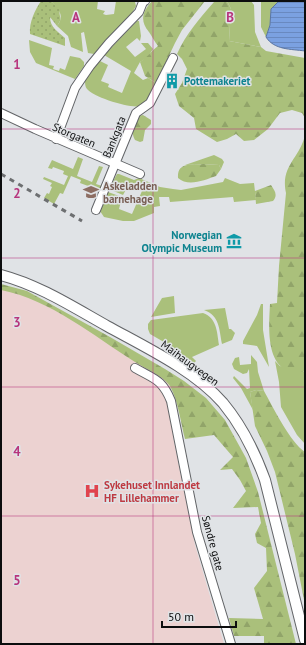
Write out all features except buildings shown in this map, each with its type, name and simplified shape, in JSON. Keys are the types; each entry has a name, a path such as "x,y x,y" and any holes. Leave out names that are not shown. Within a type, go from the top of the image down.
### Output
{"street":[{"path":"56,139 75,88 90,66 109,43 139,12 143,2 145,1"},
{"name":"Bankgata","path":"96,210 136,113 150,103 173,58"},
{"name":"Storgaten","path":"1,113 56,139 140,174"},
{"name":"Maihaugvegen","path":"1,275 34,286 155,352 207,388 222,403 243,431 256,455 265,480 305,640"},
{"name":"Søndre gate","path":"136,368 165,386 171,401 197,532 231,644"}],"shaded area":[{"name":"Sykehuset Innlandet HF Lillehammer","path":"1,288 41,300 170,378 173,437 195,545 224,644 1,644"}],"green space":[{"path":"41,1 51,1 60,9 60,19 57,26 50,17 50,21 55,29 65,38 65,46 30,34 30,25 33,16"},
{"path":"51,1 98,1 97,9 105,11 103,14 106,15 114,14 116,1 135,2 136,6 132,13 94,54 88,53 84,32 81,33 83,52 71,47 68,36 57,26 61,16"},
{"path":"152,1 205,1 182,30 156,83 145,76 140,62 158,46 146,28 143,20 144,12"},
{"path":"227,1 251,1 254,5 255,32 261,47 229,41 231,9"},
{"path":"227,1 231,9 229,41 261,47 266,51 305,58 305,118 302,113 292,110 280,113 268,129 254,140 244,141 236,134 217,142 196,129 194,118 179,106 175,94 182,83 187,69 182,59 177,54 184,40 198,21 214,2"},
{"path":"261,1 279,1 271,9 270,25 266,37 261,27"},
{"path":"137,21 139,21 141,36 140,41 137,38 126,47 135,57 146,49 141,43 148,43 153,49 147,58 140,62 134,73 143,80 148,78 156,83 146,102 140,106 129,106 104,99 91,92 86,88 85,80 95,65 100,61 108,65 101,81 109,84 108,87 122,93 131,71 104,55"},
{"path":"29,40 52,48 49,65 54,66 53,69 59,71 60,68 65,70 70,56 80,58 84,62 84,66 75,79 36,63 30,52"},
{"path":"143,115 151,120 151,124 145,130 143,141 140,142 135,140 133,131 138,116"},
{"path":"305,135 305,371 291,372 283,368 273,353 269,333 270,304 277,303 286,193 286,176 291,162 303,143"},
{"path":"214,155 222,159 224,162 221,169 219,165 185,165"},
{"path":"78,157 83,159 77,176 92,182 99,166 103,167 96,184 102,186 99,190 80,183 81,180 71,176 63,194 60,193 54,204 44,198 47,193 49,194 52,183 43,179 44,177 64,185 68,176 63,174 64,171 53,167 52,169 48,168 52,160 73,169"},
{"path":"186,165 219,165 221,169 216,176 197,182 182,181 178,178 178,173 182,167"},
{"path":"117,174 134,180 139,178 160,187 181,190 223,182 225,178 240,184 254,183 256,200 234,202 233,197 170,202 169,197 159,197 160,206 154,207 154,213 134,221 123,221 104,217 100,211 108,192 122,197 119,209 132,214 142,191 128,186 123,195 109,189"},
{"path":"271,185 275,191 275,199 273,201 256,204 255,191"},
{"path":"1,284 27,291 165,369 206,398 225,420 246,458 258,492 296,644 264,644 264,636 234,636 229,618 263,619 254,588 267,571 266,548 257,543 255,534 261,523 258,507 233,508 246,491 232,469 220,470 233,457 214,435 185,439 173,392 167,382 154,372 135,362 54,310 19,295 1,290"},
{"path":"174,296 175,313 151,317 162,298"},
{"path":"261,304 263,304 263,330 269,367 257,346 243,344 243,341 257,315"},
{"path":"225,308 229,329 235,333 232,340 222,344 216,319 204,310"},
{"path":"203,313 211,318 216,326 219,345 192,357 196,361 193,364 169,345 150,334 148,329 148,324 151,320"},
{"path":"251,355 257,362 258,372 264,391 256,390 250,392 253,410 241,388 233,378 234,376 247,389 250,388 249,369 247,373 243,374 234,369 232,364 235,358 239,357 240,365 251,364"},
{"path":"275,361 280,366 303,372 305,371 305,444 297,435 281,407 279,382"},
{"path":"256,390 264,391 288,433 305,452 305,605 295,554 275,472 255,426 250,392"}],"water":[{"path":"279,1 305,1 305,51 278,47 266,37 270,25 271,9"}],"railway":[{"path":"1,174 82,221"}],"place":[{"name":"Pottemakeriet","path":"172,81"},
{"name":"Askeladden barnehage","path":"91,192"},
{"name":"Norwegian Olympic Museum","path":"234,241"},
{"name":"Sykehuset Innlandet HF Lillehammer","path":"92,491"}]}
